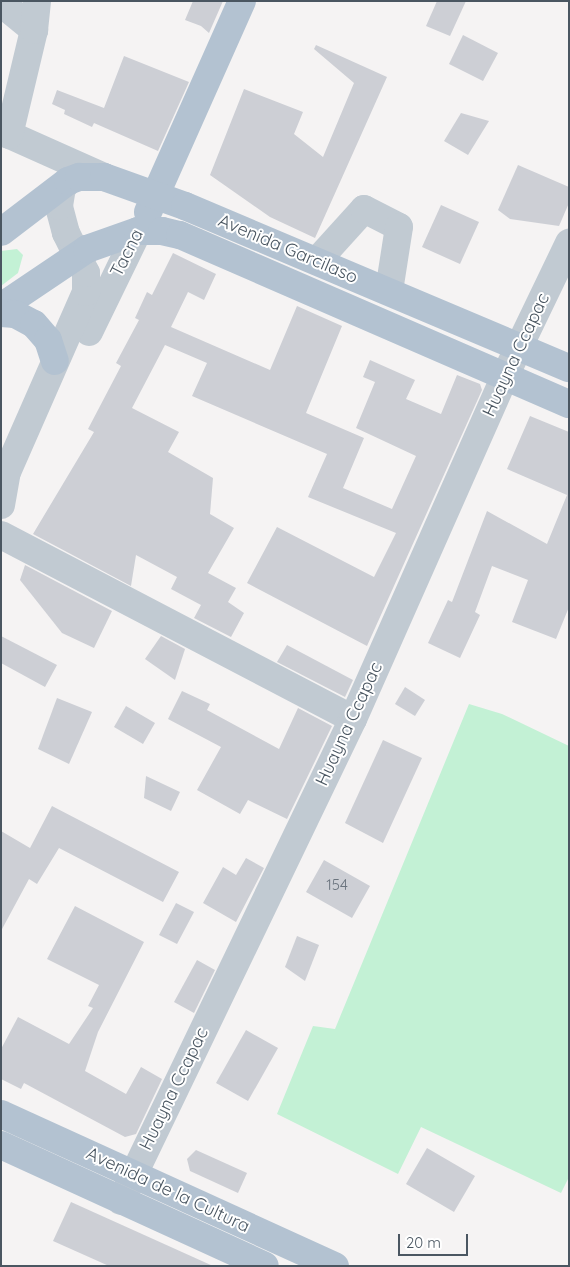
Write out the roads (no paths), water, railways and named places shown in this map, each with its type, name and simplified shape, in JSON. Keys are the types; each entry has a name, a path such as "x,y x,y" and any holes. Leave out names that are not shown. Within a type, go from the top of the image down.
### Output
{"main road":[{"name":"Tacna","path":"77,254 128,234 157,195 242,1"},
{"name":"Avenida Garcilaso","path":"7,227 68,181 79,177 104,177 157,195 519,345 569,368"},
{"name":"Avenida Garcilaso","path":"128,234 180,235 569,404"},
{"path":"1,307 77,254"},
{"path":"1,313 14,314 34,324 48,340 56,361"},
{"name":"Avenida de la Cultura","path":"1,1114 334,1266"},
{"name":"Avenida de la Cultura","path":"1,1146 265,1266"}],"street":[{"path":"37,1 34,30 5,133 104,177"},
{"path":"1,2 34,30"},
{"name":"Tacna","path":"2,502 7,472 86,292 86,273 66,233 59,206 62,188 68,181"},
{"path":"317,261 364,209 398,227 389,291"},
{"name":"Tacna","path":"2,502 22,478 128,234"},
{"name":"Huayna Ccapac","path":"121,1201 353,719 519,345 569,242"},
{"path":"1,535 353,719"}]}
